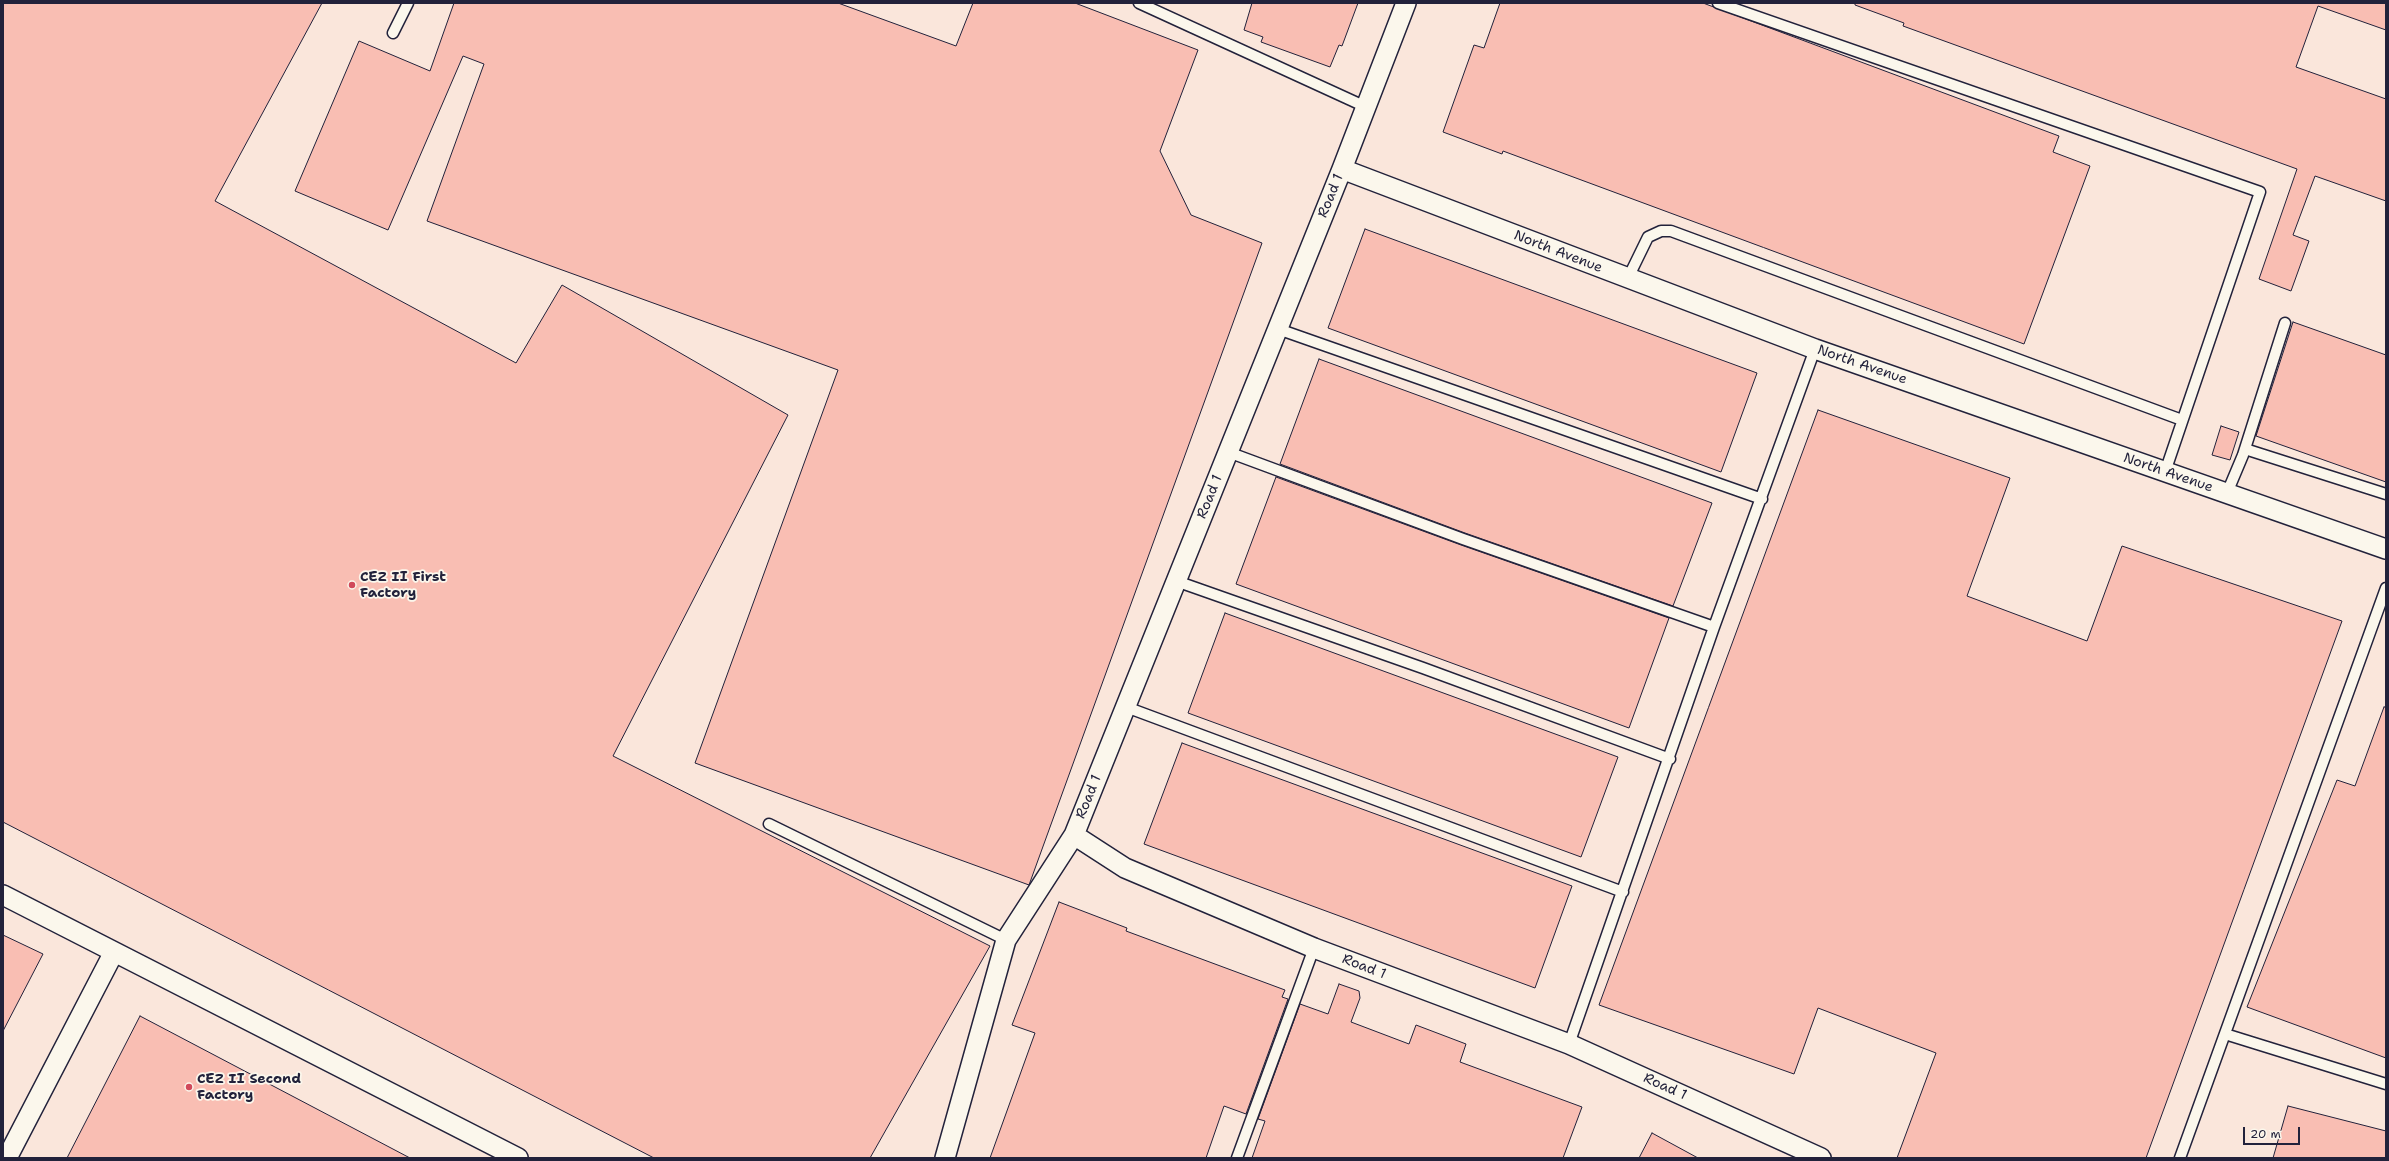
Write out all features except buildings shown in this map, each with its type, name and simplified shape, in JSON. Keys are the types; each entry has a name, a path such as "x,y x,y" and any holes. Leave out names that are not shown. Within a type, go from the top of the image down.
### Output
{"street":[{"name":"Road 1","path":"1406,3 1342,170 1074,835 1125,868 1314,948 1569,1044 1821,1158"},
{"name":"North Avenue","path":"1342,170 1815,349 2386,549"},
{"path":"945,1158 1006,940 1074,835"},
{"path":"3,895 518,1158"},
{"path":"7,1158 114,952"}],"lane":[{"path":"393,33 408,3"},
{"path":"1139,3 1366,107"},
{"path":"1718,3 2260,192 2165,472"},
{"path":"1628,278 1648,237 1661,231 1671,231 2182,420"},
{"path":"2227,493 2245,449 2285,323"},
{"path":"1278,329 1762,499"},
{"path":"1569,1044 1670,759 1714,627 1762,499 1815,349"},
{"path":"2245,449 2386,494"},
{"path":"1228,452 1462,539 1714,627"},
{"path":"1176,581 1423,668 1670,759"},
{"path":"2180,1158 2386,588"},
{"path":"1126,707 1623,892"},
{"path":"769,824 1006,940"},
{"path":"1237,1158 1314,948"},
{"path":"2225,1034 2386,1084"}],"shaded area":[{"path":"3,3 2386,3 2386,1158 3,1158"}],"place":[{"name":"CEZ II First Factory","path":"352,585"},
{"name":"CEZ II Second Factory","path":"189,1087"}]}
